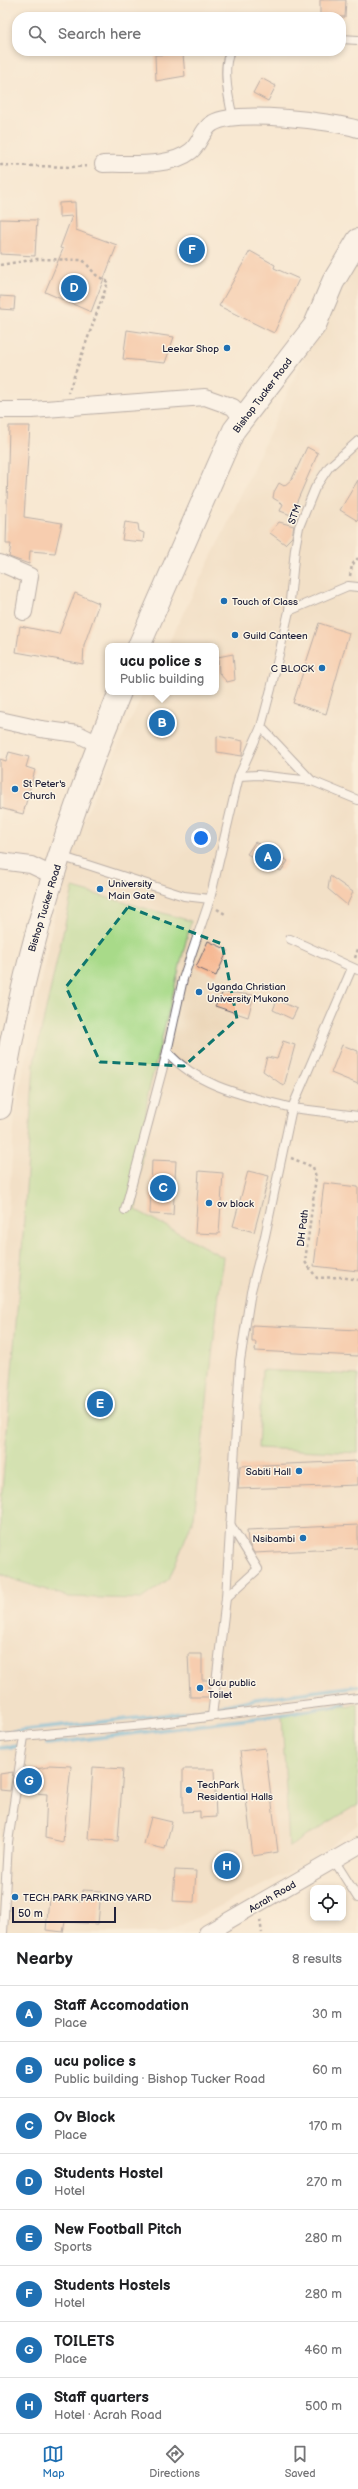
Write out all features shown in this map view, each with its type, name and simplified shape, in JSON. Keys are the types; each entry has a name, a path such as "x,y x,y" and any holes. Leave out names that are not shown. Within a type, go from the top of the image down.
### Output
{"main road":[{"name":"Bishop Tucker Road","path":"140,643 234,430 315,325 333,282 358,240"},
{"name":"Bishop Tucker Road","path":"0,1103 24,974 56,865 98,744 119,695"}],"street":[{"path":"103,164 177,160 192,150 205,130 214,123 233,118 310,120 358,129"},
{"path":"0,410 205,398 233,407 243,420"},
{"path":"0,563 30,576 24,612"},
{"path":"0,720 41,729 78,734 98,744"},
{"path":"0,861 31,865 56,865"},
{"name":"Acrah Road","path":"207,1933 358,1846"}],"lane":[{"path":"346,39 358,40"},
{"path":"228,56 227,59 228,97 233,118"},
{"name":"STM","path":"125,1210 167,1052 183,979 210,899 239,776 261,727 289,611 295,549 302,520 315,488 329,467 358,441"},
{"path":"289,611 348,586 358,587"},
{"path":"261,727 312,782"},
{"path":"239,776 258,775 312,782 358,800"},
{"path":"56,865 184,896 210,899"},
{"path":"212,1716 226,1598 240,1361 251,1291 283,1156 292,1108 355,969 290,940"},
{"path":"167,1052 180,1066 219,1088 292,1108 358,1116"},
{"path":"226,1598 258,1568 230,1524"},
{"path":"0,1738 24,1737 212,1716 358,1698"},
{"path":"4,1933 8,1842 24,1737"},
{"path":"334,1860 358,1898"}],"path":[{"path":"0,165 72,167 103,164"},
{"path":"0,265 37,259 83,260 96,275 108,282 74,374 66,407"},
{"path":"348,586 352,565 358,558"},
{"name":"DH Path","path":"283,1156 314,1167 316,1177 305,1262 317,1278 340,1277 358,1280"}],"highlighted area":[{"path":"128,907 222,944 237,1019 184,1066 100,1062 66,987"}],"shaded area":[{"name":"Uganda Christian University Mukono","path":"358,252 358,1824 313,1860 166,1933 0,1933 0,1327 15,1113 63,871 70,847 143,695 219,695 219,643 168,643 225,529 334,292"}],"green space":[{"path":"73,888 191,921 148,1094 136,1210 223,1257 194,1517 169,1579 141,1599 69,1597 18,1581 0,1573 0,1515 22,1251 34,1063"},
{"path":"262,1370 358,1375 358,1453 258,1448"},
{"path":"358,1704 358,1804 289,1847 282,1715"}],"building":[{"path":"320,0 346,0 345,12 320,12"},
{"path":"155,56 183,56 185,76 156,81"},
{"path":"261,78 276,86 268,101 253,93"},
{"path":"75,202 76,230 117,245 91,312 45,292 63,249 60,248 72,216 59,217 59,203"},
{"path":"0,219 37,220 35,256 0,254"},
{"path":"250,251 275,265 274,268 299,279 274,333 219,306"},
{"path":"0,296 15,297 14,310 0,309"},
{"path":"127,330 174,337 165,363 123,359"},
{"path":"9,426 30,426 24,517 62,523 55,553 30,551 29,564 9,557 11,544 6,544"},
{"path":"307,447 318,453 291,515 280,511 283,504 273,498 274,492 279,483 284,486 292,479"},
{"path":"358,480 358,521 340,510"},
{"path":"125,522 138,524 139,531 144,533 143,542 122,540"},
{"path":"279,522 294,526 292,537 285,544 270,533"},
{"path":"75,593 99,603 84,645 83,664 16,652 20,626 59,634"},
{"name":"C BLOCK","path":"319,623 349,633 326,714 293,703"},
{"path":"233,654 235,680 227,682 219,673 219,657"},
{"path":"217,736 243,741 242,756 217,752"},
{"name":"St Peter's Church","path":"9,752 29,757 26,767 35,770 23,814 0,808 0,759 6,761"},
{"path":"255,842 288,861 281,871 247,854"},
{"path":"330,876 353,892 347,905 328,889"},
{"path":"208,941 228,950 216,976 196,967"},
{"path":"223,992 254,995 248,1017 215,1006"},
{"path":"277,1000 297,1009 292,1019 273,1010"},
{"path":"283,1041 295,1045 284,1086 263,1071 267,1057 277,1059"},
{"path":"342,1045 358,1051 358,1084 331,1073"},
{"path":"152,1160 176,1161 173,1215 150,1214"},
{"name":"ov block","path":"199,1171 223,1173 219,1234 195,1233"},
{"path":"248,1171 269,1176 254,1232 233,1226"},
{"path":"324,1183 358,1187 358,1271 314,1266"},
{"path":"252,1325 358,1330 358,1356 255,1351 256,1342 252,1342"},
{"name":"Sabiti Hall","path":"358,1461 358,1485 238,1489 240,1466"},
{"name":"Nsibambi","path":"358,1525 358,1548 254,1553 248,1542 247,1530"},
{"path":"188,1654 202,1654 202,1680 209,1680 209,1697 190,1697"},
{"path":"265,1748 278,1852 253,1856 240,1751"},
{"path":"49,1765 71,1766 63,1842 45,1838 47,1794 21,1792 24,1771 48,1767"},
{"path":"93,1767 123,1769 118,1841 88,1839"},
{"path":"183,1769 214,1769 216,1817 200,1818 200,1811 183,1812"},
{"path":"13,1772 10,1791 0,1790 0,1774"},
{"path":"151,1817 172,1822 165,1849 144,1844"},
{"path":"175,1870 196,1871 194,1902 173,1901"},
{"path":"83,1890 101,1891 98,1924 65,1922 63,1932 46,1930 49,1898 83,1901"}],"waterway":[{"path":"0,1733 193,1712 256,1699 358,1686"},
{"path":"47,1744 282,1715 344,1704"},
{"path":"0,1748 21,1746"}],"place":[{"name":"Students Hostels","path":"192,250"},
{"name":"Students Hostel","path":"74,288"},
{"name":"Leekar Shop","path":"227,348"},
{"name":"Touch of Class","path":"224,601"},
{"name":"Guild Canteen","path":"235,635"},
{"name":"C BLOCK","path":"322,668"},
{"name":"ucu police s","path":"162,723"},
{"name":"St Peter's Church","path":"15,789"},
{"name":"Staff Accomodation","path":"268,857"},
{"name":"University Main Gate","path":"100,889"},
{"name":"Uganda Christian University Mukono","path":"199,992"},
{"name":"Ov Block","path":"163,1188"},
{"name":"ov block","path":"209,1203"},
{"name":"New Football Pitch","path":"100,1404"},
{"name":"Sabiti Hall","path":"299,1471"},
{"name":"Nsibambi","path":"303,1538"},
{"name":"Ucu public Toilet","path":"200,1688"},
{"name":"TOILETS","path":"29,1781"},
{"name":"TechPark Residential Halls","path":"189,1790"},
{"name":"Staff quarters","path":"227,1866"},
{"name":"TECH PARK PARKING YARD","path":"15,1897"}]}
